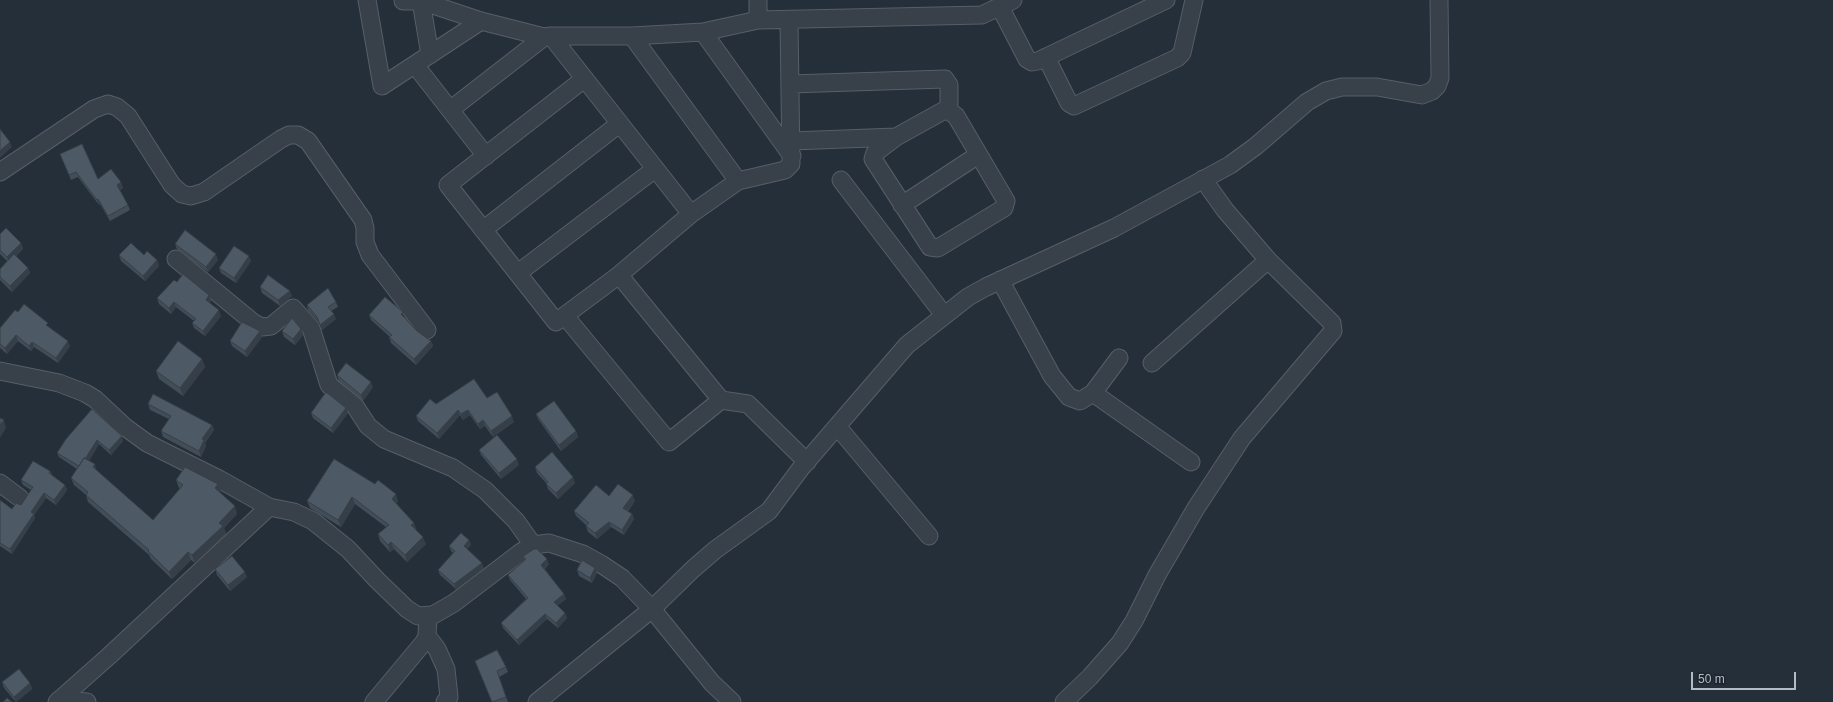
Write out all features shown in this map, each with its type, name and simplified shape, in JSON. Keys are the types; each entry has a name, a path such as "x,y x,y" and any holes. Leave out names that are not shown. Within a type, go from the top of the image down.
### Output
{"street":[{"path":"367,0 382,86 481,21"},
{"path":"758,0 758,20"},
{"path":"403,2 421,1 481,21 548,36 632,36 703,32 758,20 982,15 1006,3 1027,59 1032,62 1038,61 1166,0"},
{"path":"1046,57 1069,103 1074,106 1177,58 1182,54 1194,0"},
{"path":"537,702 652,609 715,550 769,511 807,462 906,345 968,298 1000,280 1114,228 1230,165 1256,146 1307,102 1326,91 1349,87 1377,87 1422,95 1432,91 1437,86 1440,78 1439,0"},
{"path":"421,1 430,55"},
{"path":"584,79 448,185 556,322 619,275 691,214 738,181 785,170 791,164 792,149 789,20"},
{"path":"703,32 792,149"},
{"path":"450,110 548,36"},
{"path":"548,36 691,214"},
{"path":"632,36 738,181"},
{"path":"415,65 486,156"},
{"path":"791,84 945,79 949,84 949,111"},
{"path":"0,172 94,109 108,104 117,107 128,116 172,185 182,194 192,196 204,192 281,139 289,135 298,136 308,141 363,220 365,228 364,242 370,255 427,330"},
{"path":"943,111 949,111 956,116 1006,202 1004,208 938,248 930,247 873,159 875,153 896,137 943,111"},
{"path":"484,230 619,124"},
{"path":"792,149 896,137"},
{"path":"902,205 978,155"},
{"path":"518,273 655,169"},
{"path":"1064,702 1090,677 1120,643 1134,621 1157,575 1196,508 1242,438 1286,384 1332,333 1332,323 1268,260 1225,210 1203,179"},
{"path":"841,180 944,315"},
{"path":"176,258 254,323 262,327 271,326 293,308 311,328 329,384 355,406 368,426 384,439 453,468 485,490 516,521 533,545"},
{"path":"1152,363 1268,260"},
{"path":"619,275 721,400 748,404 807,462"},
{"path":"1000,280 1058,385 1069,397 1080,401 1093,393 1119,358"},
{"path":"565,316 669,442 721,400"},
{"path":"0,371 53,382 85,393 95,399 125,427 147,443 219,479 269,507 294,512 313,521 348,549 377,580 408,609 418,616 433,615 454,603 521,552 533,545 549,543 583,554 622,578 652,609 708,678 732,702"},
{"path":"1093,393 1191,462"},
{"path":"837,426 929,536"},
{"path":"0,483 20,498"},
{"path":"58,701 269,507"},
{"path":"374,702 427,636 428,616"},
{"path":"427,636 437,649 446,669 448,700"},
{"path":"58,701 87,702"}],"building":[{"path":"0,129 10,142 0,151"},
{"path":"82,144 98,179 111,169 121,182 117,185 128,205 108,216 98,199 97,200 76,172 69,175 60,154"},
{"path":"6,228 21,243 7,257 0,250 0,234"},
{"path":"185,230 216,254 206,267 175,244"},
{"path":"131,243 144,255 147,251 157,260 143,276 119,255"},
{"path":"234,246 249,256 234,278 219,268"},
{"path":"14,254 28,268 10,286 0,277 0,269"},
{"path":"183,274 209,295 206,300 219,310 203,331 192,323 196,319 174,302 169,308 157,298 174,280 177,282"},
{"path":"268,275 290,291 278,300 260,287"},
{"path":"328,288 336,302 328,307 334,314 320,325 317,317 307,305"},
{"path":"385,297 403,312 401,314 417,331 431,341 414,359 389,337 392,335 369,315"},
{"path":"24,304 48,323 46,325 68,341 56,358 32,342 29,346 16,335 5,348 0,344 0,328 15,310 18,312"},
{"path":"292,318 301,329 293,339 282,331"},
{"path":"242,322 260,331 245,351 230,341"},
{"path":"178,341 202,359 180,388 156,371"},
{"path":"346,363 371,382 361,395 337,375"},
{"path":"474,379 487,398 497,392 512,416 491,431 483,420 478,424 468,410 461,414 458,410 437,433 416,416 430,399 436,404"},
{"path":"326,392 346,408 331,428 311,413"},
{"path":"153,394 212,425 202,439 204,440 199,451 161,431 171,416 148,404"},
{"path":"554,401 576,431 559,445 536,414"},
{"path":"92,409 122,436 109,450 97,440 79,466 57,453 66,439"},
{"path":"0,418 4,420 0,425"},
{"path":"497,435 517,459 499,473 479,450"},
{"path":"552,452 573,477 556,493 546,484 548,482 535,467"},
{"path":"84,458 95,464 93,467 153,520 183,485 176,480 185,467 218,484 215,488 235,506 219,523 223,526 222,527 192,555 188,552 169,572 148,551 149,550 86,495 88,492 71,478"},
{"path":"334,459 375,484 378,480 396,494 392,499 414,523 411,525 423,537 405,555 391,542 388,545 378,534 389,525 352,497 338,520 307,501"},
{"path":"33,461 50,471 49,473 65,485 54,500 44,493 31,512 34,514 10,549 0,543 0,500 12,509 16,503 21,505 33,487 21,480"},
{"path":"618,484 633,495 623,508 632,514 622,530 609,522 595,533 586,526 589,523 574,511 596,485 609,496"},
{"path":"461,533 469,540 464,546 482,563 454,584 438,570 455,551 449,546"},
{"path":"534,549 537,549 547,559 541,565 564,594 554,602 565,613 556,623 545,614 517,640 501,623 528,598 508,575 526,559 523,557 525,555"},
{"path":"232,556 245,572 228,585 215,569"},
{"path":"582,560 595,568 590,578 577,570"},
{"path":"497,650 506,667 497,671 506,697 492,702 475,661"},
{"path":"19,669 30,683 14,697 2,682"},
{"path":"7,698 12,702 3,702"}]}
